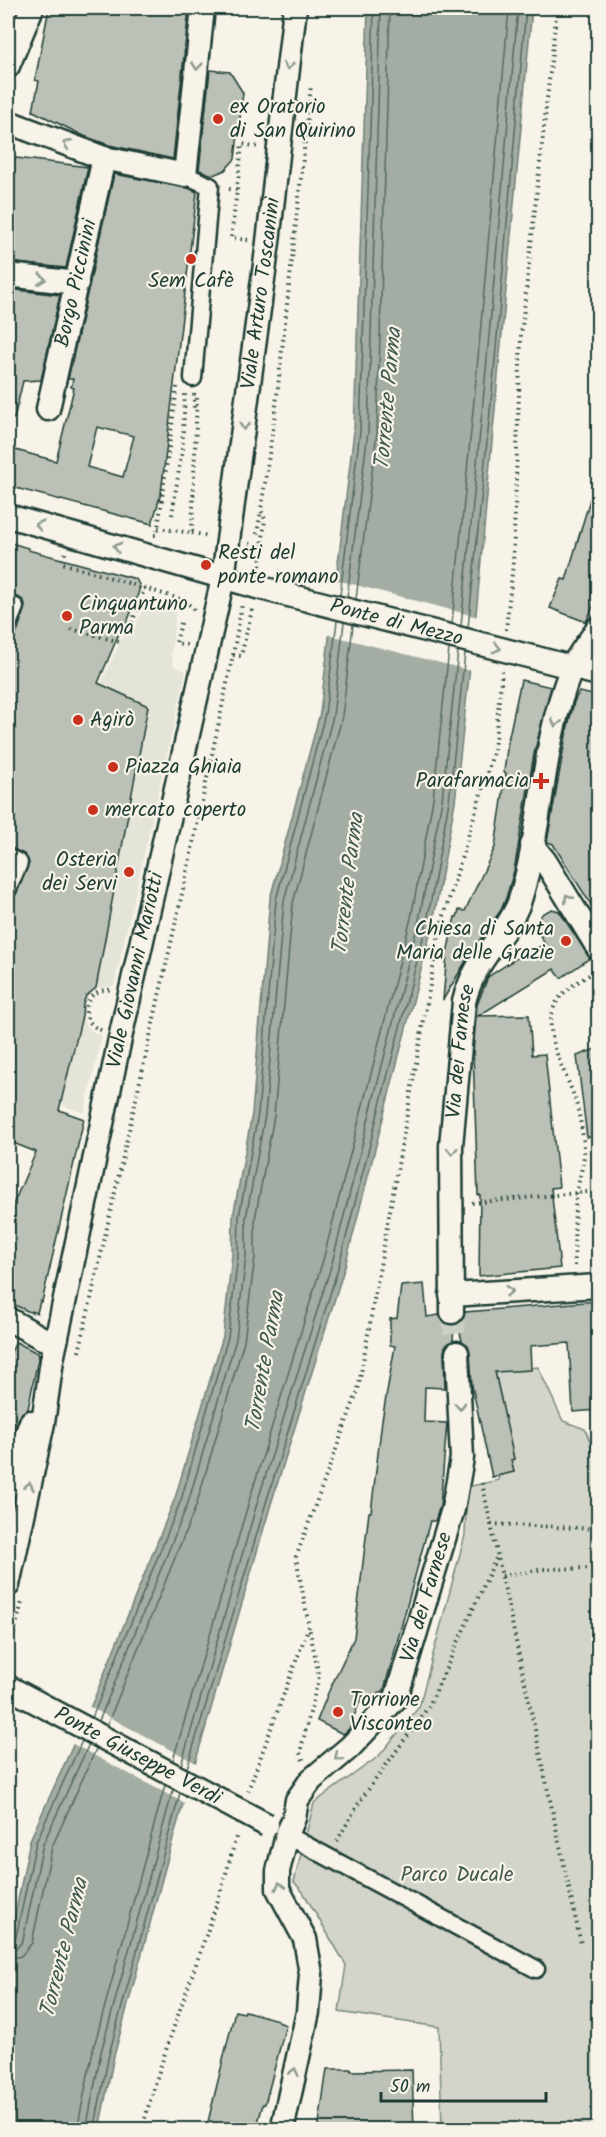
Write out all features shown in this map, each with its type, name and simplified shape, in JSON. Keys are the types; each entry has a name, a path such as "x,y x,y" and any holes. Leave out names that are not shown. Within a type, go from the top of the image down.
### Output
{"street":[{"path":"8,66 32,8"},
{"path":"185,175 203,8"},
{"name":"Viale Arturo Toscanini","path":"223,578 268,242 295,8"},
{"path":"8,122 104,158 185,175 210,186 190,378"},
{"name":"Borgo Piccinini","path":"48,409 104,158"},
{"path":"8,275 76,283"},
{"name":"Ponte di Mezzo","path":"8,516 223,578 250,595 536,658 598,674"},
{"name":"Viale Giovanni Mariotti","path":"8,1585 43,1423 54,1351 124,1022 223,578"},
{"name":"Via dei Farnese","path":"575,1288 452,1303 451,1146 464,1002 476,969 516,911 522,894 556,724 572,667 598,628"},
{"path":"532,845 545,861 598,948"},
{"path":"8,888 13,860"},
{"path":"575,1288 598,1286"},
{"path":"8,1319 42,1338 54,1351"},
{"name":"Viale Giovanni Mariotti","path":"8,1486 54,1351"},
{"name":"Via dei Farnese","path":"282,2130 308,2012 311,1974 305,1939 277,1883 277,1830 294,1818 297,1800 311,1780 350,1747 396,1698 453,1509 462,1458 457,1353"},
{"name":"Ponte Giuseppe Verdi","path":"8,1687 277,1830"},
{"path":"277,1830 536,1969"}],"path":[{"path":"506,633 513,563 521,336 557,8"},
{"path":"268,242 231,238 242,144 279,150"},
{"path":"210,186 237,190"},
{"path":"156,535 179,377 198,379 192,533 158,528"},
{"path":"172,515 182,450 182,425 190,378"},
{"path":"172,425 182,425"},
{"path":"256,534 261,510"},
{"path":"62,563 145,587 128,634"},
{"path":"233,655 250,595"},
{"path":"176,643 181,623"},
{"path":"70,629 120,642"},
{"path":"311,1780 300,1754 319,1676 296,1557 358,1390 440,929 494,750 502,668"},
{"path":"575,1288 574,1231 577,1193 584,1156 583,1141 577,1104 554,1042 552,1014 559,998 567,989 598,969"},
{"path":"102,1031 91,1025 85,1005 98,991 112,990"},
{"path":"472,1203 598,1191"},
{"path":"482,1483 581,1944"},
{"path":"491,1524 598,1529"},
{"path":"327,1857 360,1801 429,1706 498,1555"},
{"path":"502,1576 543,1569 598,1568"},
{"path":"246,1795 309,1626"},
{"path":"142,2130 153,2087 225,1882 238,1828"},
{"path":"579,2130 581,2119"}],"shaded area":[{"name":"Piazza Ghiaia","path":"145,605 176,612 171,655 174,666 186,671 114,986 96,988 86,996 83,1004 84,1022 92,1031 102,1036 84,1113 8,1086 8,888 120,642 124,634 132,635"}],"green space":[{"name":"Parco Ducale","path":"538,1367 563,1421 585,1429 598,1461 598,2129 442,2129 439,2027 339,2012 346,1965 303,1892 294,1882 314,1803 379,1756 419,1707 465,1535 467,1487 499,1480 498,1476 514,1472 511,1460 514,1459 495,1372"}],"water":[{"name":"Torrente Parma","path":"368,8 532,8 477,604 455,802 433,923 345,1266 271,1504 174,1835 114,2056 99,2129 8,2130 8,1950 30,1840 94,1699 175,1498 223,1336 232,1255 233,1217 252,1114 270,899 320,713 354,431"}],"pier":[{"path":"333,579 478,617 472,671 326,634"},
{"path":"88,1706 198,1764 186,1804 71,1743"}],"building":[{"path":"49,8 95,8 124,11 125,8 189,8 173,159 109,145 84,136 33,111 39,81 35,80"},
{"name":"ex Oratorio di San Quirino","path":"210,70 230,72 243,93 235,159 225,170 213,175 199,170"},
{"path":"8,157 88,167 66,268 8,262"},
{"path":"114,174 188,188 197,192 161,493 152,524 8,486 8,448 56,461 74,388 71,387 73,379 68,379","holes":["97,427 134,436 123,477 87,467"]},
{"path":"8,289 60,295 41,380 23,381 14,419 8,418 8,349 14,313 8,312"},
{"path":"593,489 598,490 598,596 586,622 550,608 562,579 566,580"},
{"path":"8,542 28,548 28,550 136,579 140,587 137,597 98,683 148,706 96,988 86,996 83,1004 59,1110 84,1119 42,1302 40,1301 37,1313 8,1302 8,1216 36,1152 8,1141 8,898 14,897 17,893 29,863 24,854 8,847 8,797 13,785 8,782 8,649 18,630 25,606 24,601 18,597 8,600"},
{"path":"521,680 551,687 534,754 514,871 501,910 470,954 443,1000 447,953 455,917 459,910 465,911 495,847 506,773 504,772 508,741"},
{"path":"579,692 598,696 598,916 553,844 547,842 567,730"},
{"path":"552,909 559,911 590,958 561,978 554,969 478,1016 529,1015 532,1055 545,1054 559,1187 551,1188 560,1268 479,1276 480,1195 478,1195 473,1053 477,1005 488,977 515,959 545,944 534,925 543,913"},
{"path":"598,1048 598,1137 587,1137 577,1056"},
{"path":"424,1284 427,1317 439,1315 445,1323 454,1325 453,1341 445,1346 444,1353 445,1388 425,1387 424,1422 447,1423 440,1506 435,1521 430,1521 384,1690 371,1699 362,1696 349,1729 343,1734 317,1721 354,1638 369,1512 371,1512 382,1420 395,1346 390,1345 390,1319 397,1318 401,1286"},
{"path":"598,1301 598,1410 573,1412 569,1343 530,1346 531,1370 495,1372 514,1459 511,1460 514,1472 492,1477 472,1386 470,1352 468,1345 462,1341 458,1324 465,1312"},
{"path":"16,1342 39,1354 28,1409 19,1417 8,1447 8,1358"},
{"path":"235,2011 244,2013 245,2011 278,2020 286,2025 256,2130 206,2130"},
{"path":"327,2069 412,2070 414,2130 318,2130"}],"tunnel":[{"path":"452,1312 457,1353"}],"place":[{"name":"ex Oratorio di San Quirino","path":"218,119"},
{"name":"Sem Cafè","path":"191,259"},
{"name":"Resti del ponte romano","path":"206,565"},
{"name":"Cinquantuno Parma","path":"67,616"},
{"name":"Agirò","path":"78,720"},
{"name":"Piazza Ghiaia","path":"113,767"},
{"name":"Parafarmacia","path":"541,781"},
{"name":"mercato coperto","path":"93,810"},
{"name":"Osteria dei Servi","path":"129,872"},
{"name":"Chiesa di Santa Maria delle Grazie","path":"566,941"},
{"name":"Torrione Visconteo","path":"338,1712"}]}
